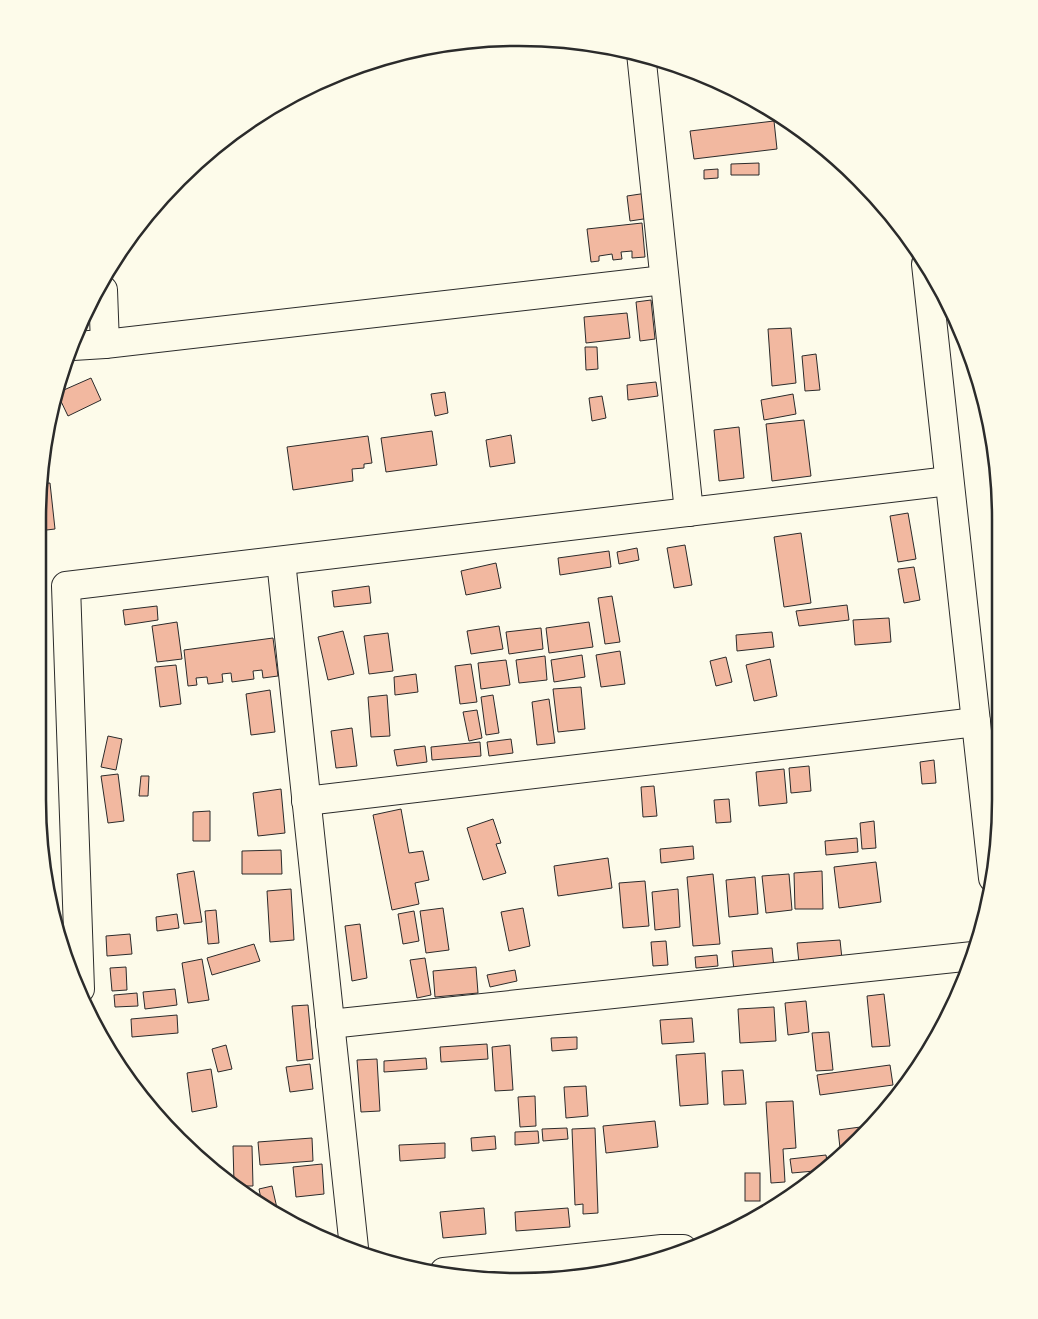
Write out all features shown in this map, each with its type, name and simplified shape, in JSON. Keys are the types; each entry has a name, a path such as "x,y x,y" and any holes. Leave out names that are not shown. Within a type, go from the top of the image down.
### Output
{"street":[{"path":"642,62 688,512"},
{"path":"79,346 664,280"},
{"path":"928,283 990,846"},
{"path":"103,295 105,344"},
{"path":"79,974 66,586 949,481"},
{"path":"281,560 353,1243"},
{"path":"306,801 976,722"},
{"path":"330,1024 965,957"},
{"path":"465,1270 668,1249"}],"building":[{"path":"774,121 777,149 694,159 690,131"},
{"path":"759,163 759,175 731,175 731,164"},
{"path":"718,169 718,178 704,179 704,170"},
{"path":"647,193 650,218 630,221 627,196"},
{"path":"642,223 645,257 632,258 632,251 621,252 622,259 613,260 612,254 599,256 599,261 591,262 587,229"},
{"path":"651,300 655,339 640,341 636,302"},
{"path":"627,313 630,338 586,343 584,317"},
{"path":"791,328 796,383 772,386 768,329"},
{"path":"585,347 597,347 598,369 586,370"},
{"path":"816,354 820,390 805,391 802,356"},
{"path":"91,378 101,400 68,416 61,401 64,390"},
{"path":"656,382 658,396 628,400 627,385"},
{"path":"445,392 448,413 435,416 431,394"},
{"path":"793,394 796,414 764,420 761,400"},
{"path":"602,396 606,418 592,421 589,398"},
{"path":"804,420 811,476 772,481 766,424"},
{"path":"739,427 744,478 719,481 714,430"},
{"path":"432,431 437,465 386,472 381,438"},
{"path":"511,435 515,463 490,467 486,440"},
{"path":"368,436 372,463 364,464 364,468 352,469 353,481 293,490 287,447"},
{"path":"47,483 50,483 55,529 46,530 46,519"},
{"path":"908,513 916,559 898,562 890,516"},
{"path":"801,533 811,603 784,607 774,537"},
{"path":"685,545 692,585 674,588 667,548"},
{"path":"637,548 639,560 619,564 617,552"},
{"path":"609,551 611,567 560,575 558,558"},
{"path":"496,563 501,588 466,595 461,571"},
{"path":"914,567 920,600 904,603 898,569"},
{"path":"369,586 371,603 334,607 332,591"},
{"path":"612,596 620,642 605,644 598,598"},
{"path":"847,605 849,620 799,626 796,611"},
{"path":"157,606 158,620 125,625 123,610"},
{"path":"889,618 891,642 855,645 853,620"},
{"path":"177,622 182,659 157,662 152,626"},
{"path":"589,622 593,647 549,653 546,628"},
{"path":"499,626 503,649 471,654 467,631"},
{"path":"541,628 543,649 509,654 506,632"},
{"path":"343,631 354,674 328,680 318,637"},
{"path":"772,632 774,647 737,651 736,635"},
{"path":"388,633 393,671 369,674 364,636"},
{"path":"273,638 278,676 263,678 262,670 253,671 254,679 232,682 231,673 222,674 223,682 208,684 207,677 196,678 197,685 188,686 184,650"},
{"path":"620,651 625,684 601,687 596,655"},
{"path":"582,655 585,677 554,682 551,660"},
{"path":"545,656 547,680 519,683 516,660"},
{"path":"726,657 732,682 716,686 710,661"},
{"path":"770,659 777,696 754,701 746,665"},
{"path":"506,660 510,685 481,689 478,663"},
{"path":"471,664 477,702 460,704 455,666"},
{"path":"176,665 181,704 160,707 155,667"},
{"path":"416,674 418,692 395,695 394,677"},
{"path":"581,687 585,729 558,732 553,689"},
{"path":"270,690 275,732 251,735 246,694"},
{"path":"387,695 390,736 371,737 368,697"},
{"path":"493,695 499,733 486,735 481,697"},
{"path":"549,699 555,743 537,745 532,702"},
{"path":"477,710 482,738 469,741 463,712"},
{"path":"352,728 357,766 336,768 331,731"},
{"path":"108,736 122,739 116,770 101,767"},
{"path":"511,739 513,753 489,756 487,742"},
{"path":"480,742 481,756 432,760 431,747"},
{"path":"425,746 427,762 397,766 394,750"},
{"path":"934,760 936,783 922,784 920,762"},
{"path":"809,766 811,791 791,793 789,768"},
{"path":"784,769 787,803 759,806 756,772"},
{"path":"118,774 124,821 108,823 101,776"},
{"path":"141,776 149,776 148,796 139,796"},
{"path":"654,786 657,816 643,817 641,787"},
{"path":"281,789 285,833 258,836 253,793"},
{"path":"729,799 731,822 716,823 714,800"},
{"path":"401,809 409,853 423,851 429,880 415,883 419,904 392,910 373,815"},
{"path":"210,811 210,841 193,841 193,812"},
{"path":"493,819 501,843 496,844 506,873 483,880 467,828"},
{"path":"874,821 876,848 862,849 860,823"},
{"path":"857,838 858,852 826,855 825,841"},
{"path":"693,846 694,859 661,863 660,849"},
{"path":"281,850 282,874 242,874 242,851"},
{"path":"608,858 612,888 558,896 554,866"},
{"path":"876,862 881,902 839,908 834,867"},
{"path":"194,871 202,922 184,924 177,874"},
{"path":"822,871 823,909 795,909 794,873"},
{"path":"713,874 720,944 693,946 687,877"},
{"path":"789,874 792,910 766,913 762,876"},
{"path":"755,877 758,914 729,917 726,880"},
{"path":"645,881 649,926 623,928 619,883"},
{"path":"291,889 294,940 270,942 267,891"},
{"path":"678,889 680,927 655,930 652,892"},
{"path":"443,908 449,950 426,953 420,911"},
{"path":"523,908 530,946 509,951 501,912"},
{"path":"216,910 219,943 208,944 205,911"},
{"path":"414,911 419,941 403,944 398,914"},
{"path":"177,914 179,928 157,931 156,917"},
{"path":"360,924 367,978 352,981 345,926"},
{"path":"130,934 132,954 107,956 106,936"},
{"path":"840,940 842,959 799,963 797,943"},
{"path":"666,941 668,965 653,966 651,942"},
{"path":"254,944 260,961 212,975 207,958"},
{"path":"772,948 774,968 734,971 732,951"},
{"path":"717,955 718,966 696,968 695,957"},
{"path":"425,958 431,995 417,998 410,960"},
{"path":"202,959 209,1000 188,1003 182,963"},
{"path":"126,967 127,990 112,991 110,968"},
{"path":"476,967 478,993 435,997 433,971"},
{"path":"515,970 517,981 490,987 487,975"},
{"path":"175,989 177,1005 145,1009 143,992"},
{"path":"137,993 138,1006 115,1007 114,995"},
{"path":"884,994 890,1046 872,1047 867,996"},
{"path":"806,1001 809,1032 788,1035 785,1003"},
{"path":"308,1005 313,1059 297,1061 292,1006"},
{"path":"774,1007 776,1041 740,1043 738,1009"},
{"path":"177,1015 178,1033 132,1037 131,1019"},
{"path":"692,1018 694,1042 662,1044 660,1020"},
{"path":"829,1032 833,1070 816,1071 812,1033"},
{"path":"577,1037 577,1049 552,1051 551,1038"},
{"path":"487,1044 488,1059 441,1062 440,1047"},
{"path":"226,1045 232,1069 218,1072 212,1049"},
{"path":"510,1045 513,1090 495,1091 492,1047"},
{"path":"705,1053 708,1104 680,1106 676,1055"},
{"path":"426,1058 427,1069 384,1072 384,1061"},
{"path":"377,1059 380,1111 361,1112 357,1060"},
{"path":"310,1064 313,1089 290,1092 286,1067"},
{"path":"890,1065 893,1085 820,1095 817,1075"},
{"path":"211,1069 217,1107 192,1112 187,1073"},
{"path":"743,1070 746,1104 724,1105 722,1071"},
{"path":"586,1086 588,1116 566,1118 564,1087"},
{"path":"535,1096 536,1126 520,1127 518,1097"},
{"path":"793,1101 796,1148 783,1149 785,1182 771,1183 766,1102"},
{"path":"655,1121 658,1147 606,1153 603,1126"},
{"path":"860,1127 840,1147 838,1130"},
{"path":"567,1128 568,1139 543,1141 542,1129"},
{"path":"595,1128 598,1213 583,1214 583,1204 575,1205 572,1129"},
{"path":"538,1131 539,1143 515,1145 515,1132"},
{"path":"495,1136 496,1149 472,1151 471,1138"},
{"path":"312,1138 313,1161 260,1165 258,1142"},
{"path":"445,1143 445,1158 400,1161 399,1145"},
{"path":"233,1146 252,1146 253,1186 246,1186 234,1177"},
{"path":"826,1155 827,1159 811,1171 792,1173 790,1159"},
{"path":"322,1164 324,1194 296,1197 293,1167"},
{"path":"745,1173 760,1173 760,1201 745,1201"},
{"path":"272,1186 276,1205 260,1196 259,1189"},
{"path":"484,1208 486,1234 443,1238 440,1212"},
{"path":"568,1208 570,1227 516,1231 515,1212"}]}
